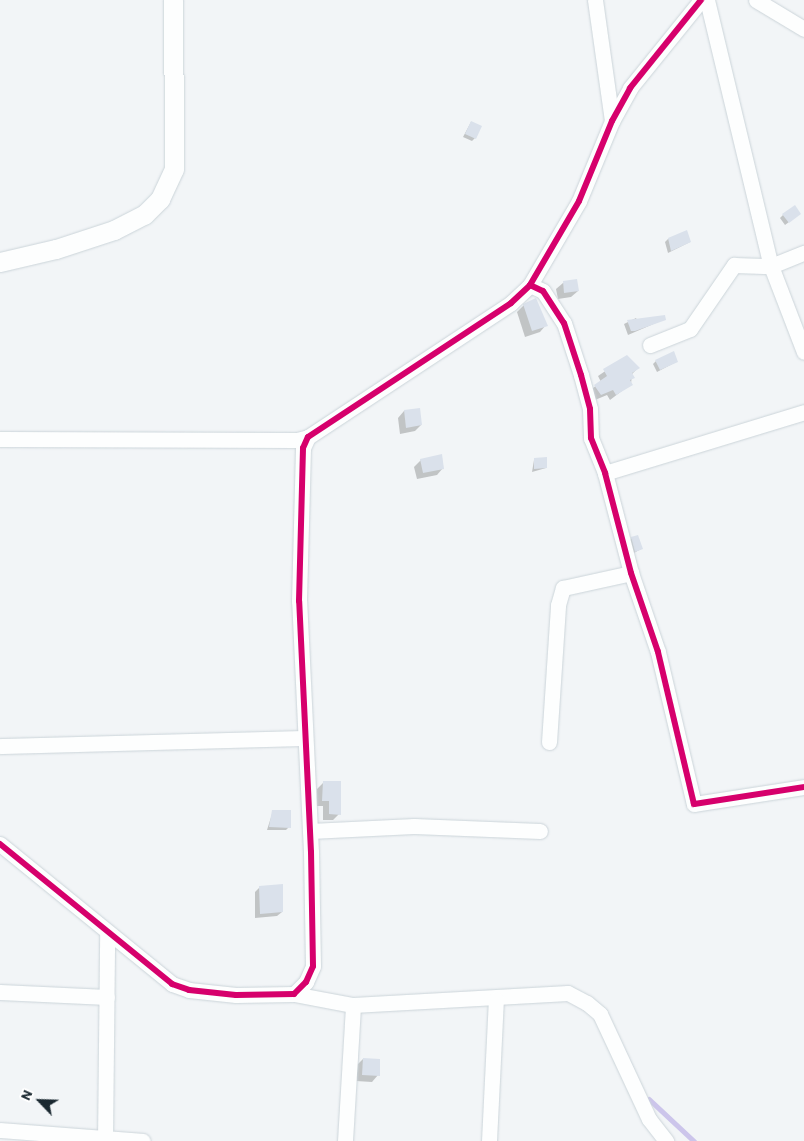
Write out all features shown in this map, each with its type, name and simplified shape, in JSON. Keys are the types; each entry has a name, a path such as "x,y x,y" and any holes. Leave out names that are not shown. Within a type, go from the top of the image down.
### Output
{"main road":[{"path":"0,262 56,249 114,230 144,216 160,199 174,169 173,0"}],"street":[{"path":"595,0 612,121"},
{"path":"0,439 296,440 308,437 511,303 530,285 579,201 612,121 652,59 700,0"},
{"path":"707,0 771,266 804,352"},
{"path":"756,0 804,29"},
{"path":"650,345 690,329 734,265 771,266 804,253"},
{"path":"530,285 543,291 564,323 590,408 591,438 605,473 631,573 658,652 694,804 804,788"},
{"path":"605,473 804,412"},
{"path":"294,994 306,982 313,966 310,831 299,592 300,465 308,437"},
{"path":"549,742 558,605 563,588 631,573"},
{"path":"0,746 306,738"},
{"path":"310,831 414,826 540,830"},
{"path":"0,844 106,934 172,984 189,990 236,995 294,994 353,1006 496,999 568,993 587,1003 600,1014 649,1119 666,1141"},
{"path":"105,1139 106,934"},
{"path":"0,992 107,997"},
{"path":"489,1141 496,999"},
{"path":"345,1141 353,1006"},
{"path":"0,1130 143,1141"}],"building":[{"path":"471,121 482,126 476,139 465,134"},
{"path":"795,205 801,214 789,223 782,214"},
{"path":"687,230 691,242 671,251 668,238"},
{"path":"577,279 579,291 564,293 563,281"},
{"path":"536,298 548,326 532,331 523,304"},
{"path":"665,315 666,320 635,331 631,331 627,320"},
{"path":"674,351 678,362 660,370 655,360"},
{"path":"627,355 640,368 632,373 635,378 630,380 633,385 616,395 613,390 601,395 594,385 607,376 603,369"},
{"path":"420,408 422,425 406,428 404,410"},
{"path":"442,454 444,469 423,473 420,459"},
{"path":"547,457 547,468 534,469 534,458"},
{"path":"638,535 643,549 635,552 631,537"},
{"path":"323,781 341,781 341,815 329,814 329,801 322,801"},
{"path":"272,810 291,810 291,828 269,827"},
{"path":"283,884 283,912 260,914 259,886"},
{"path":"363,1058 380,1059 380,1076 362,1075"}],"waterway":[{"path":"649,1099 694,1141"}],"cycle path":[{"path":"0,844 172,984 189,990 236,995 294,994 306,982 313,966 311,852 299,601 303,448 308,437 511,303 530,285 579,201 612,121 630,88 701,0"},
{"path":"530,285 543,291 564,323 581,375 590,409 591,438 605,473 631,573 658,652 694,804 804,787"}]}
